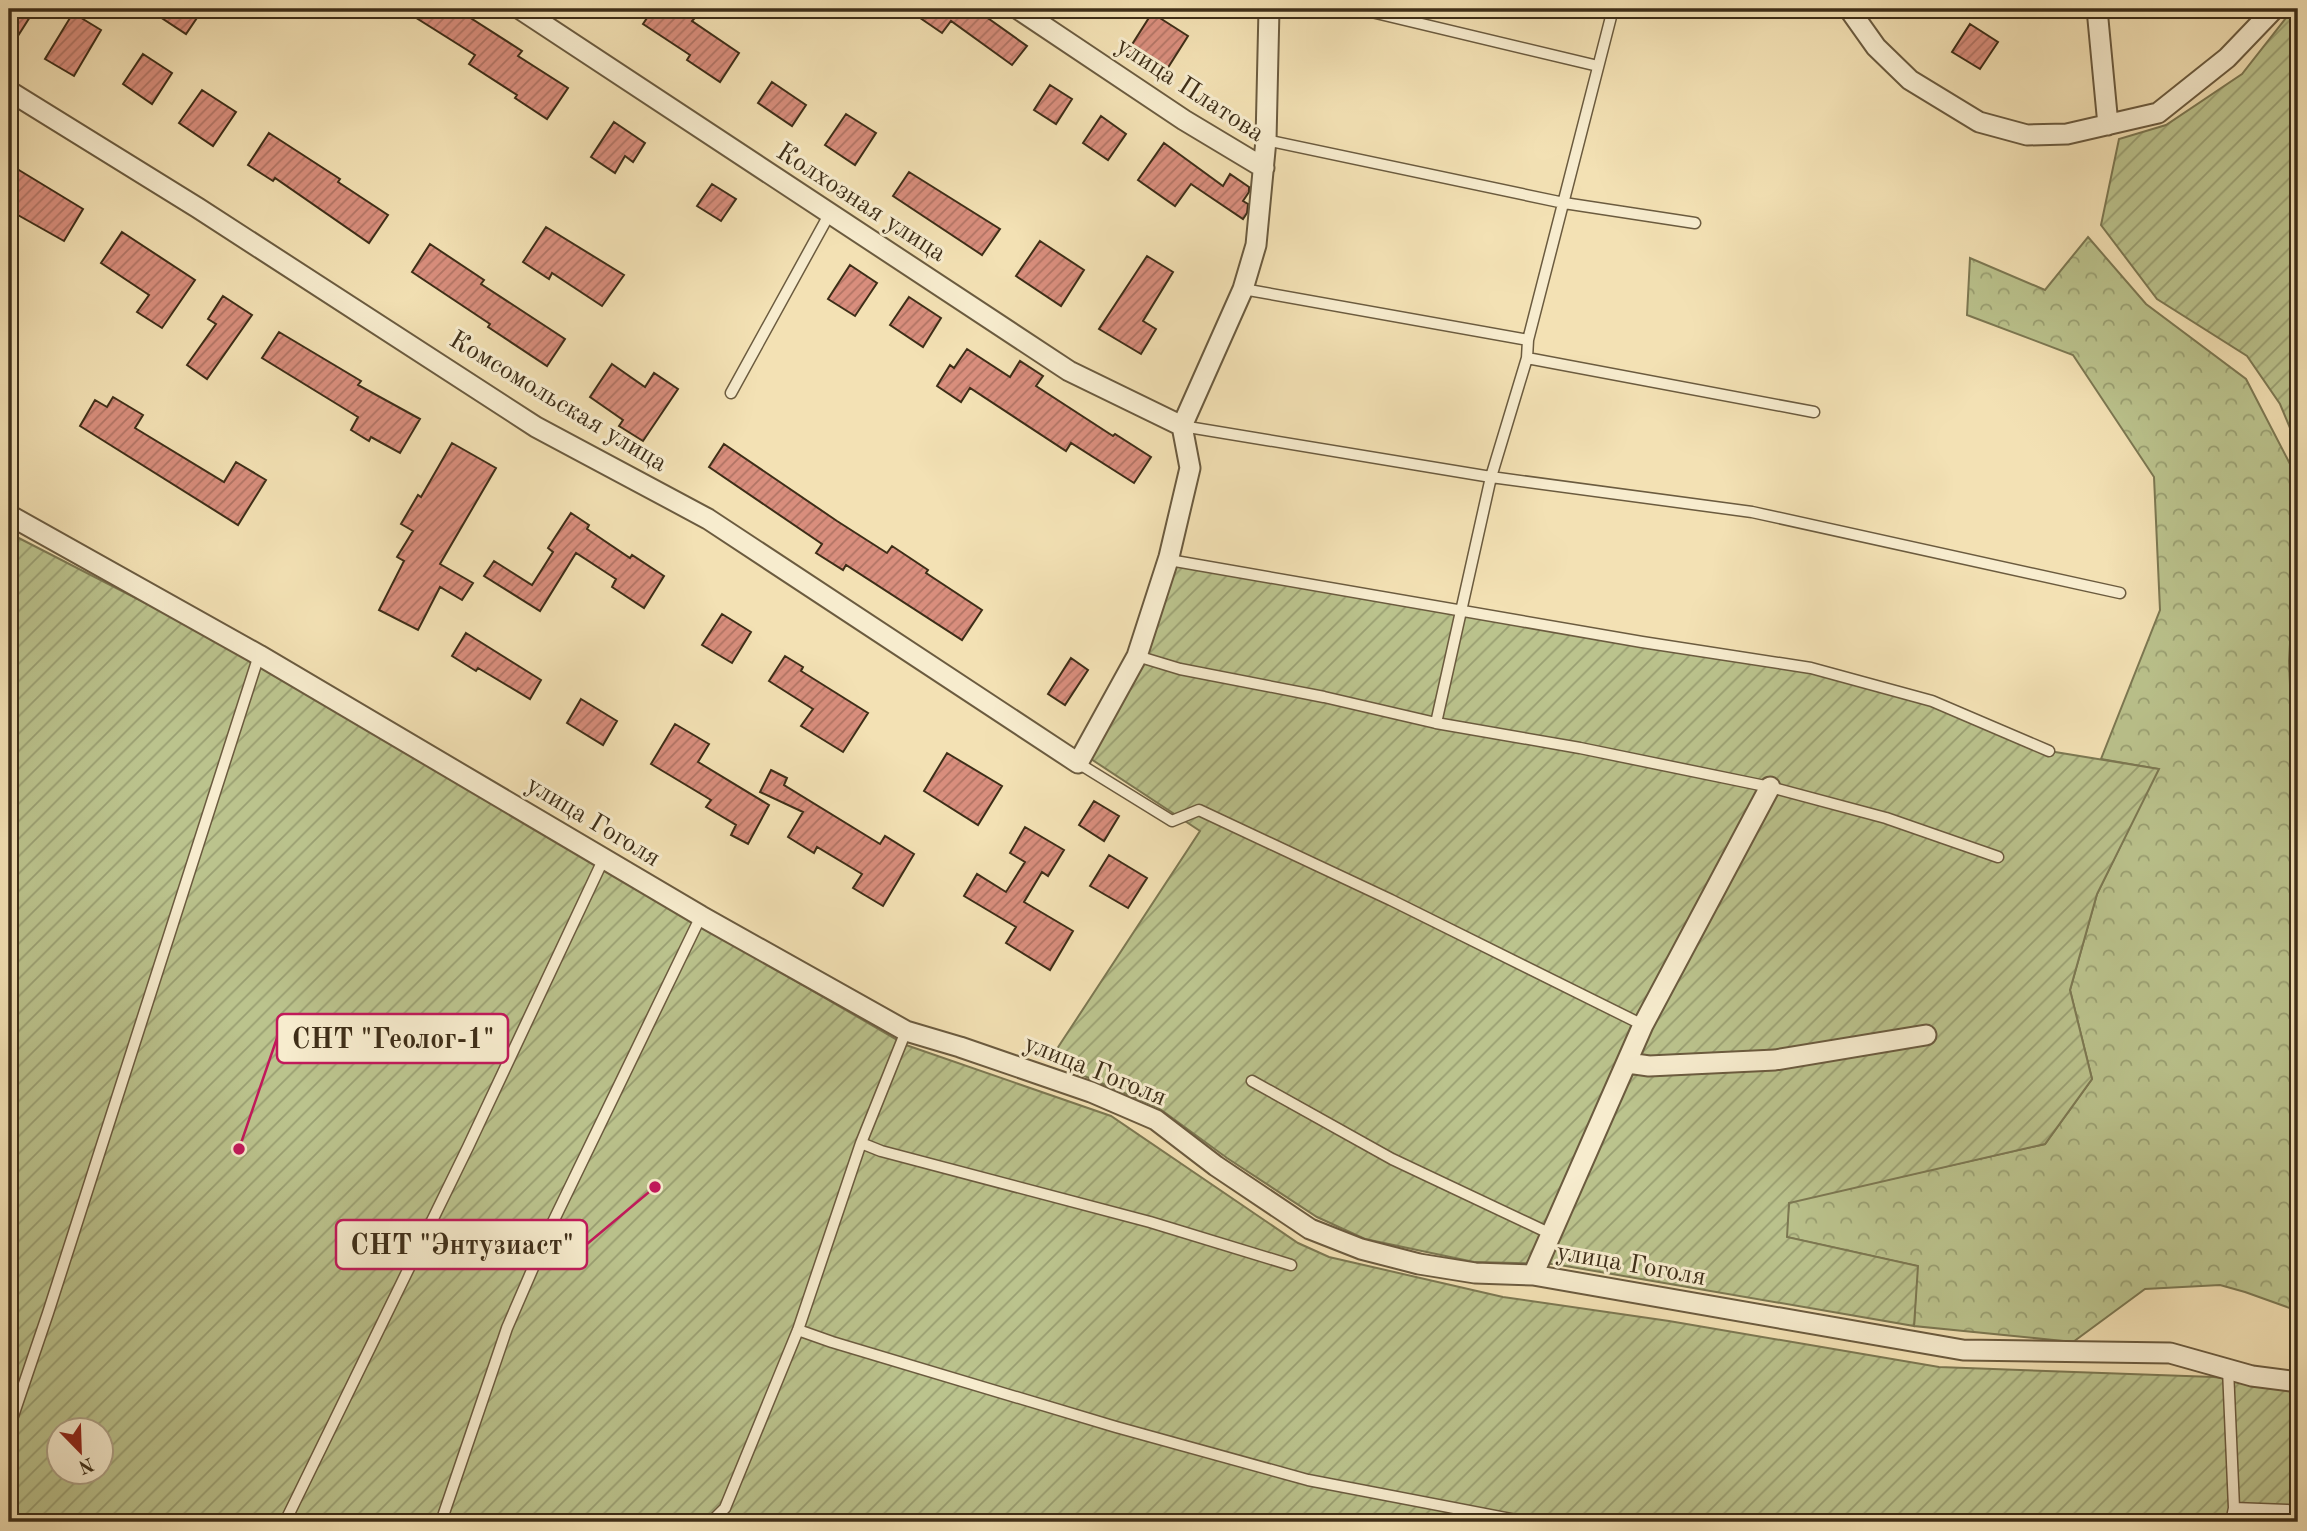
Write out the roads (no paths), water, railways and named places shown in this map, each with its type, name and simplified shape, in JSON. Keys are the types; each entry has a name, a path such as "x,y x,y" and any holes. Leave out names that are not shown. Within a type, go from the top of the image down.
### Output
{"street":[{"name":"Колхозная улица","path":"520,9 1069,371 1182,426"},
{"name":"улица Платова","path":"1018,9 1184,120 1264,168"},
{"path":"1078,763 1137,656 1169,557 1190,468 1182,426 1243,289 1256,245 1266,140 1269,9"},
{"path":"1849,9 1876,47 1910,80 1979,122 2027,135 2067,134 2158,113 2227,58 2274,9"},
{"path":"2097,9 2108,125"},
{"name":"Комсомольская улица","path":"9,91 198,208 537,427 708,519 1078,763"},
{"name":"улица Гоголя","path":"9,515 259,655 701,916 905,1031 960,1046 1091,1092 1156,1120 1216,1166 1310,1229 1361,1249 1419,1264 1475,1273 1533,1275 1963,1350 2171,1353 2252,1376 2298,1382"},
{"path":"1533,1275 1643,1025 1770,787"},
{"path":"1628,1063 1649,1066 1775,1060 1926,1035"}],"lane":[{"path":"1359,9 1598,66"},
{"path":"1436,723 1491,477 1527,358 1528,340 1613,9"},
{"path":"1266,140 1564,203 1695,223"},
{"path":"732,393 830,213"},
{"path":"1243,289 1528,340"},
{"path":"1527,358 1814,412"},
{"path":"1182,426 1491,477 1752,512 2120,593"},
{"path":"1175,561 1811,668 1932,701 2049,751"},
{"path":"9,1428 259,655"},
{"path":"1137,656 1180,669 1324,697 1436,723 1580,748 1770,787 1886,818 1997,857"},
{"path":"1078,763 1172,821 1199,810 1391,900 1643,1025"},
{"path":"285,1522 468,1147 604,858"},
{"path":"441,1522 512,1317 552,1224 701,916"},
{"path":"711,1522 725,1508 798,1330 861,1143 905,1031"},
{"path":"1252,1081 1392,1159 1551,1234"},
{"path":"861,1143 880,1151 1150,1222 1290,1265"},
{"path":"798,1330 1116,1427 1308,1480 1527,1522"},
{"path":"2228,1369 2234,1508 2231,1522"},
{"path":"2234,1508 2298,1512"}],"place":[{"name":"СНТ \"Геолог-1\"","path":"239,1149"},
{"name":"СНТ \"Энтузиаст\"","path":"655,1187"}]}
